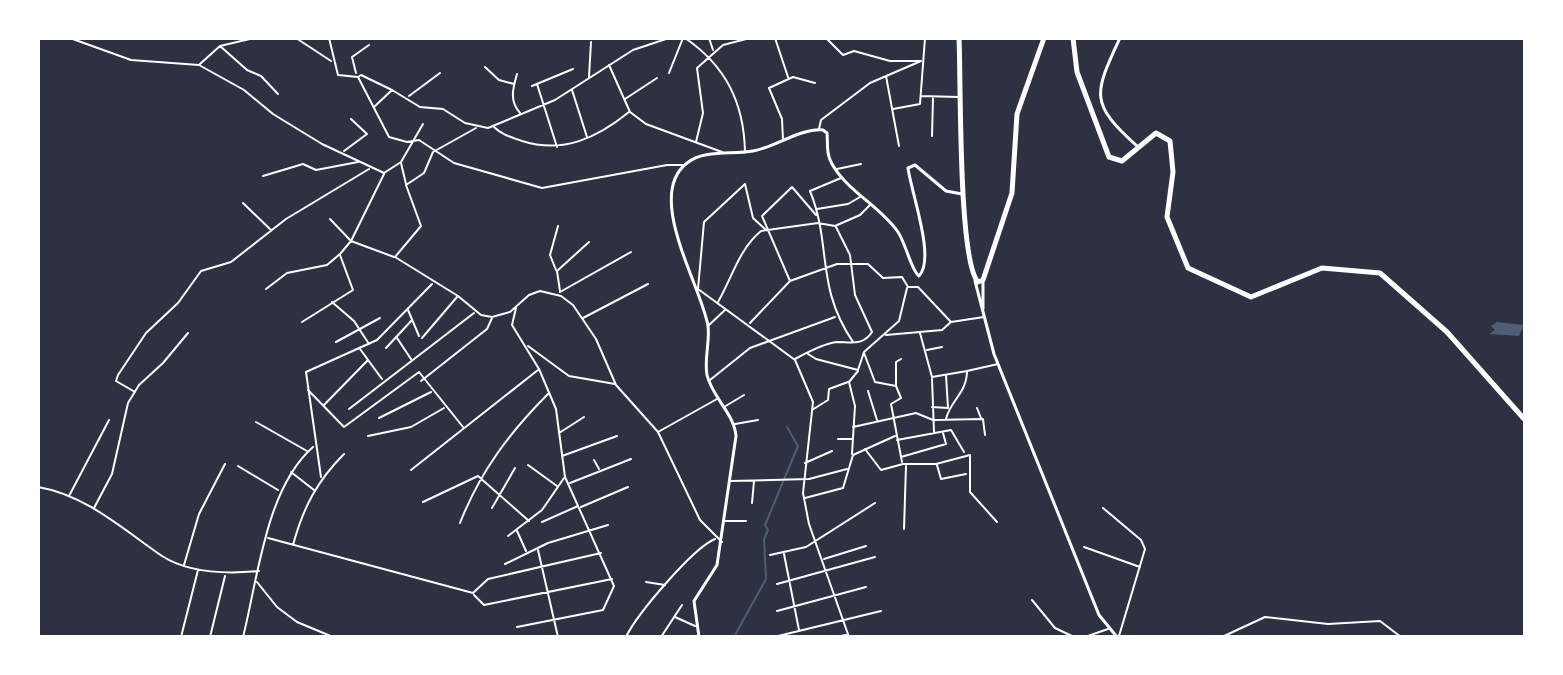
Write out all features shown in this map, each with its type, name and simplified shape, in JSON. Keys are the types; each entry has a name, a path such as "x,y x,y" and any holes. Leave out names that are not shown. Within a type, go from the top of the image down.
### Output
{"highway":[{"path":"960,38 963,194 975,281 983,280 984,268 1012,193 1017,114 1044,38"},
{"path":"1073,38 1075,64 1106,153 1111,159 1122,161 1156,133 1170,141 1173,172 1167,217 1182,257 1191,270 1251,297 1322,268 1380,273 1447,332 1525,420"},
{"path":"972,269 979,273 984,268"}],"street":[{"path":"70,38 131,60 199,65 244,90 273,114 358,162 384,173"},
{"path":"199,65 220,46 254,38"},
{"path":"296,38 332,62 340,76 357,76 392,90 420,107 443,109 476,128"},
{"path":"329,38 336,57 332,62"},
{"path":"406,185 424,173 433,152 476,128 494,126 544,105 608,63 669,38"},
{"path":"669,73 684,38 708,54 739,105 745,152"},
{"path":"709,38 713,51"},
{"path":"696,143 703,113 697,68 713,51 750,38"},
{"path":"775,38 788,78"},
{"path":"826,38 843,55 854,51 890,61 921,61"},
{"path":"893,109 918,105 925,38"},
{"path":"1120,38 1099,82 1099,104 1110,122 1138,147"},
{"path":"589,77 591,42"},
{"path":"369,45 352,57 357,76 389,137 407,142 414,139"},
{"path":"220,46 247,70 261,76 278,94"},
{"path":"819,129 821,120 870,83 921,61"},
{"path":"608,63 630,112 646,124 715,147 724,154"},
{"path":"485,67 499,80 514,84"},
{"path":"532,86 573,69"},
{"path":"407,98 440,73"},
{"path":"517,74 515,107 520,113"},
{"path":"886,76 899,146"},
{"path":"783,141 782,119 769,88 788,78 799,77 815,83"},
{"path":"624,99 657,78"},
{"path":"537,84 558,148"},
{"path":"571,89 587,137"},
{"path":"374,107 392,90"},
{"path":"920,96 960,96"},
{"path":"932,136 933,98"},
{"path":"494,126 504,135 558,148 612,126 630,112"},
{"path":"342,153 367,134 351,119"},
{"path":"266,289 287,273 327,265 340,254 351,241 384,173 401,162 423,124"},
{"path":"414,139 454,163 542,188 667,165 684,166 705,155 745,152 819,129 827,133 828,154 835,169 898,232 919,276 918,287"},
{"path":"263,176 303,164 316,170 358,162"},
{"path":"395,257 421,226 401,162"},
{"path":"835,169 861,164"},
{"path":"919,276 925,270 925,252 908,168 915,165 946,191 963,194"},
{"path":"684,166 674,190 672,206 679,245 708,326 709,381 734,424 722,542 714,572 695,597 699,636 693,637"},
{"path":"135,392 116,381 118,375 146,333 178,303 201,271 231,262 252,242 370,168"},
{"path":"842,177 810,191 816,209 823,269 836,316 854,343"},
{"path":"765,229 753,218 745,184 704,222 698,289 795,360 813,402 804,464 804,498 848,636 835,637"},
{"path":"790,281 762,216 792,187 816,215"},
{"path":"816,209 848,204 861,195"},
{"path":"243,203 272,231"},
{"path":"717,303 734,275 740,255 765,229 818,223 835,226 860,215 871,204"},
{"path":"330,219 351,241 395,257 458,296 476,311 492,317 516,307 532,293 560,294 631,252"},
{"path":"558,226 550,255 557,271 560,294 596,339 616,385 658,432 700,520 722,542"},
{"path":"795,360 837,342 864,340 872,332 855,295 846,243 835,226"},
{"path":"557,271 589,242"},
{"path":"302,322 353,290 340,254"},
{"path":"749,324 790,281 837,264 868,264 883,278 902,277 908,287 899,321 864,352 858,375 829,389 828,400 811,410"},
{"path":"983,280 984,315"},
{"path":"975,281 998,364 1099,615 1117,637 1142,568 1145,545 1103,508"},
{"path":"321,477 314,446 306,372 369,344 433,283"},
{"path":"582,319 648,284"},
{"path":"908,287 918,287 951,322"},
{"path":"407,309 420,337 458,296"},
{"path":"331,301 359,329 369,344"},
{"path":"516,307 512,325 539,369 549,393 565,477 614,586 603,610 517,627"},
{"path":"708,326 726,310"},
{"path":"349,409 476,311"},
{"path":"885,335 942,330 951,322 984,315"},
{"path":"709,381 750,348 836,316"},
{"path":"422,380 487,329 492,317"},
{"path":"336,342 380,318"},
{"path":"386,348 412,320"},
{"path":"94,509 112,474 128,403 188,333"},
{"path":"920,333 932,377 934,434"},
{"path":"396,337 412,360"},
{"path":"525,344 569,376 616,385"},
{"path":"926,351 942,347"},
{"path":"359,348 393,388"},
{"path":"864,352 875,382 896,386"},
{"path":"807,353 816,359 858,370"},
{"path":"901,359 896,363 896,386 901,398 891,404 896,441 904,465 904,529"},
{"path":"324,406 368,360"},
{"path":"932,377 998,364"},
{"path":"411,470 539,369"},
{"path":"948,408 967,386 967,371"},
{"path":"307,389 344,427 393,388 419,372 422,380 463,427"},
{"path":"946,374 946,421"},
{"path":"804,498 843,488 853,455 855,406 849,382"},
{"path":"379,418 433,391"},
{"path":"868,391 877,421"},
{"path":"460,523 480,478 513,429 549,393"},
{"path":"723,408 744,395"},
{"path":"658,432 717,399"},
{"path":"368,436 411,427 446,407"},
{"path":"932,407 948,408"},
{"path":"977,408 986,426 985,435"},
{"path":"853,427 916,413 933,420 982,419"},
{"path":"559,433 584,417"},
{"path":"69,497 109,420"},
{"path":"734,424 758,420"},
{"path":"256,422 308,451"},
{"path":"900,458 946,444 943,432"},
{"path":"896,441 955,432 965,454 972,459 968,474 972,497 987,507 997,522"},
{"path":"562,456 617,436"},
{"path":"853,455 895,436"},
{"path":"838,439 852,439"},
{"path":"243,637 280,492 290,471 314,446"},
{"path":"865,449 881,470 904,465 936,464 965,454"},
{"path":"804,464 832,451"},
{"path":"293,546 303,510 321,477 344,454"},
{"path":"568,483 631,459"},
{"path":"594,460 600,471"},
{"path":"184,565 199,514 225,464"},
{"path":"936,464 941,479 968,474"},
{"path":"528,465 558,487"},
{"path":"238,466 280,492"},
{"path":"492,508 515,468"},
{"path":"730,481 780,477 804,479 849,469"},
{"path":"290,471 314,490"},
{"path":"508,536 529,521 565,477"},
{"path":"480,478 529,521"},
{"path":"423,502 480,478"},
{"path":"752,503 754,480"},
{"path":"38,487 94,509 164,557 184,565 225,574 259,571"},
{"path":"542,522 628,487"},
{"path":"770,555 816,540 875,503"},
{"path":"725,521 746,521"},
{"path":"505,564 537,548 608,525"},
{"path":"517,530 527,553"},
{"path":"268,538 473,593 484,605 613,579"},
{"path":"626,637 636,618 704,544 717,538"},
{"path":"823,559 866,546"},
{"path":"1084,547 1142,568"},
{"path":"537,548 558,637"},
{"path":"783,552 799,631"},
{"path":"473,593 488,579 601,553"},
{"path":"777,584 875,557"},
{"path":"181,637 198,568"},
{"path":"210,637 225,574"},
{"path":"257,581 277,607 297,622 333,637"},
{"path":"646,582 666,586"},
{"path":"777,611 866,587"},
{"path":"1032,600 1055,628 1074,637"},
{"path":"661,637 682,605"},
{"path":"774,637 881,611"},
{"path":"674,617 698,627"},
{"path":"1222,637 1265,617 1328,624 1380,621 1401,637"},
{"path":"1085,637 1108,629"}],"water":[{"path":"1497,322 1524,325 1519,336 1489,334 1495,330 1491,326"}],"waterway":[{"path":"734,637 766,579 764,539 768,530 765,525 798,446 787,427"}]}
